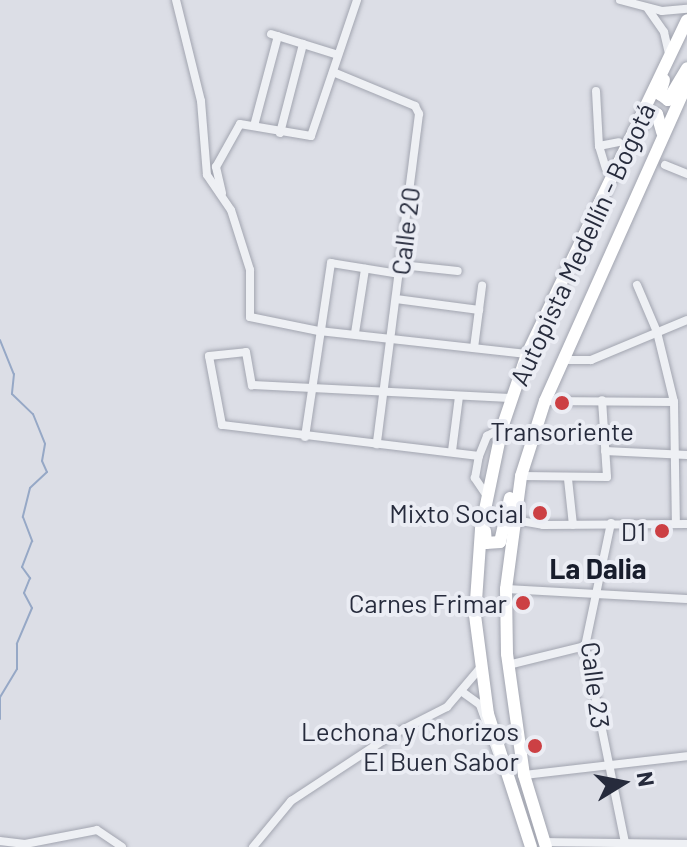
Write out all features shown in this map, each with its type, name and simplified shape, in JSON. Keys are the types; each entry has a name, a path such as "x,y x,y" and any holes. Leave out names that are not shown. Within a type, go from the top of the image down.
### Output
{"highway":[{"name":"Autopista Medellín - Bogotá","path":"531,847 501,764 481,667 475,579 487,496 502,428 527,354 687,20"},
{"path":"687,29 661,88 663,98 675,95 687,68"},
{"name":"Autopista Medellín - Bogotá","path":"546,845 524,775 508,665 506,589 523,470 545,401 686,86"},
{"path":"592,218 609,197 646,118 657,114 663,129 642,187"},
{"path":"498,445 485,532 490,545 502,539 514,477 523,470"}],"street":[{"path":"176,0 180,32 198,87 205,168 226,201"},
{"path":"357,0 311,136 237,126 219,157 215,173 250,270 250,317 319,331 527,354"},
{"path":"620,0 647,9 687,9"},
{"path":"647,9 664,32 669,53"},
{"path":"254,126 274,35 338,55"},
{"path":"280,133 303,44"},
{"name":"Calle 20","path":"333,72 418,109 386,393 377,444"},
{"path":"596,91 599,146 606,169"},
{"path":"599,146 604,149 619,142"},
{"path":"665,165 687,174"},
{"path":"305,437 331,263 365,269 458,271"},
{"path":"355,333 365,269"},
{"path":"637,285 657,332 674,402 676,523"},
{"path":"474,348 482,286"},
{"path":"396,299 479,310"},
{"path":"563,360 591,360 687,320"},
{"path":"479,456 305,437 220,424 209,356 243,351 252,385 511,398"},
{"path":"452,451 459,396"},
{"path":"523,470 568,479 607,477 602,400"},
{"path":"545,401 674,402"},
{"path":"487,496 475,478 479,456 487,436 502,428"},
{"path":"605,451 687,455"},
{"path":"568,479 573,525"},
{"path":"515,520 573,525 687,524"},
{"name":"Calle 23","path":"611,523 585,646 626,845"},
{"path":"506,589 687,599"},
{"path":"508,665 585,646"},
{"path":"253,847 262,843 304,792 447,707 481,667"},
{"path":"461,691 480,705 501,764"},
{"path":"524,775 608,768 687,756"},
{"path":"0,841 25,844 97,830 122,847"},
{"path":"41,847 57,838"},
{"path":"546,845 687,844"}],"waterway":[{"path":"0,340 14,374 12,394 33,414 45,444 42,461 47,472 30,488 23,517 32,541 22,567 30,578 24,593 32,608 17,644 17,669 0,697 0,719"}],"place":[{"name":"Transoriente","path":"562,403"},
{"name":"Mixto Social","path":"540,513"},
{"name":"D1","path":"662,531"},
{"name":"Carnes Frimar","path":"523,603"},
{"name":"Lechona y Chorizos El Buen Sabor","path":"535,746"}],"district":[{"name":"La Dalia","path":"598,568"}]}
